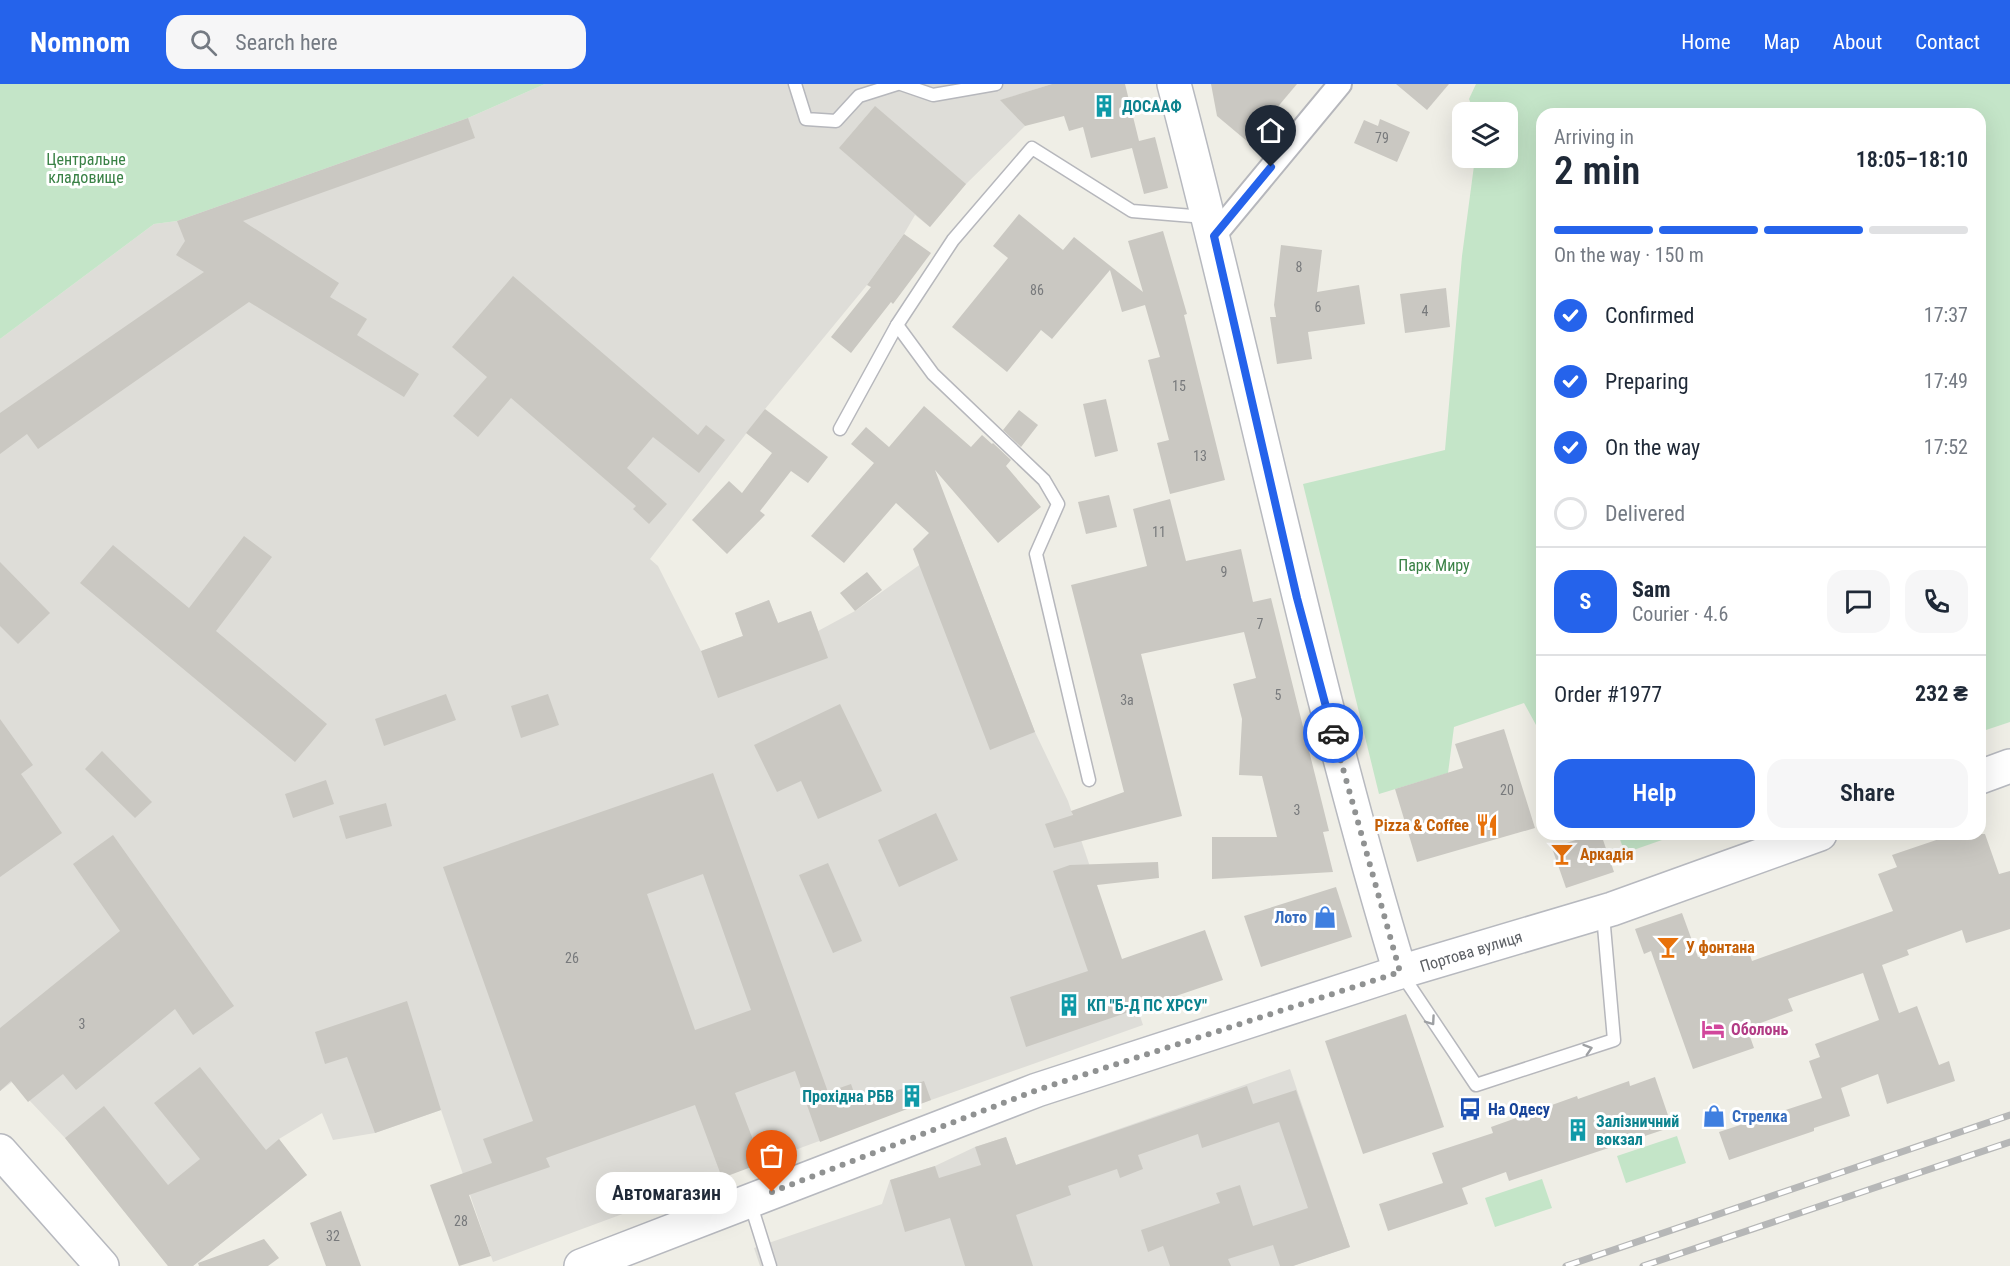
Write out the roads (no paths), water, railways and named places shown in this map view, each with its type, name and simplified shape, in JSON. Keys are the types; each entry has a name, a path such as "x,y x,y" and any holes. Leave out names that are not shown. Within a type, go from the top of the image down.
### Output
{"main road":[{"path":"1174,84 1212,227 1297,598 1373,884 1400,972"},
{"path":"1986,775 2010,766"},
{"name":"Портова вулиця","path":"581,1266 1037,1090 1400,972 1603,911 1803,840"},
{"path":"0,1151 102,1266"}],"street":[{"path":"1212,227 1340,84"}],"lane":[{"path":"795,84 806,119 836,121 859,96 897,84"},
{"path":"902,84 933,95 996,84"},
{"path":"840,429 897,325 953,240 1032,148 1132,211 1212,227"},
{"path":"897,325 933,374 1044,480 1058,504 1036,554 1089,780"},
{"path":"1400,972 1476,1085 1614,1040 1603,911"},
{"path":"750,1201 770,1266"}],"railway":[{"path":"1566,1266 2010,1115"},
{"path":"1643,1266 2010,1142"}],"place":[{"name":"ДОСААФ","path":"1104,106"},
{"name":"Pizza & Coffee","path":"1487,825"},
{"name":"Аркадія","path":"1562,854"},
{"name":"Лото","path":"1325,917"},
{"name":"У фонтана","path":"1668,947"},
{"name":"КП \"Б-Д ПС ХРСУ\"","path":"1069,1005"},
{"name":"Оболонь","path":"1713,1029"},
{"name":"Прохідна РБВ","path":"912,1096"},
{"name":"На Одесу","path":"1470,1109"},
{"name":"Стрелка","path":"1714,1116"},
{"name":"Залізничний вокзал","path":"1578,1130"},
{"name":"Автомагазин","path":"772,1192"}],"park label":[{"name":"Центральне кладовище","path":"86,168"},
{"name":"Парк Миру","path":"1434,565"}]}
